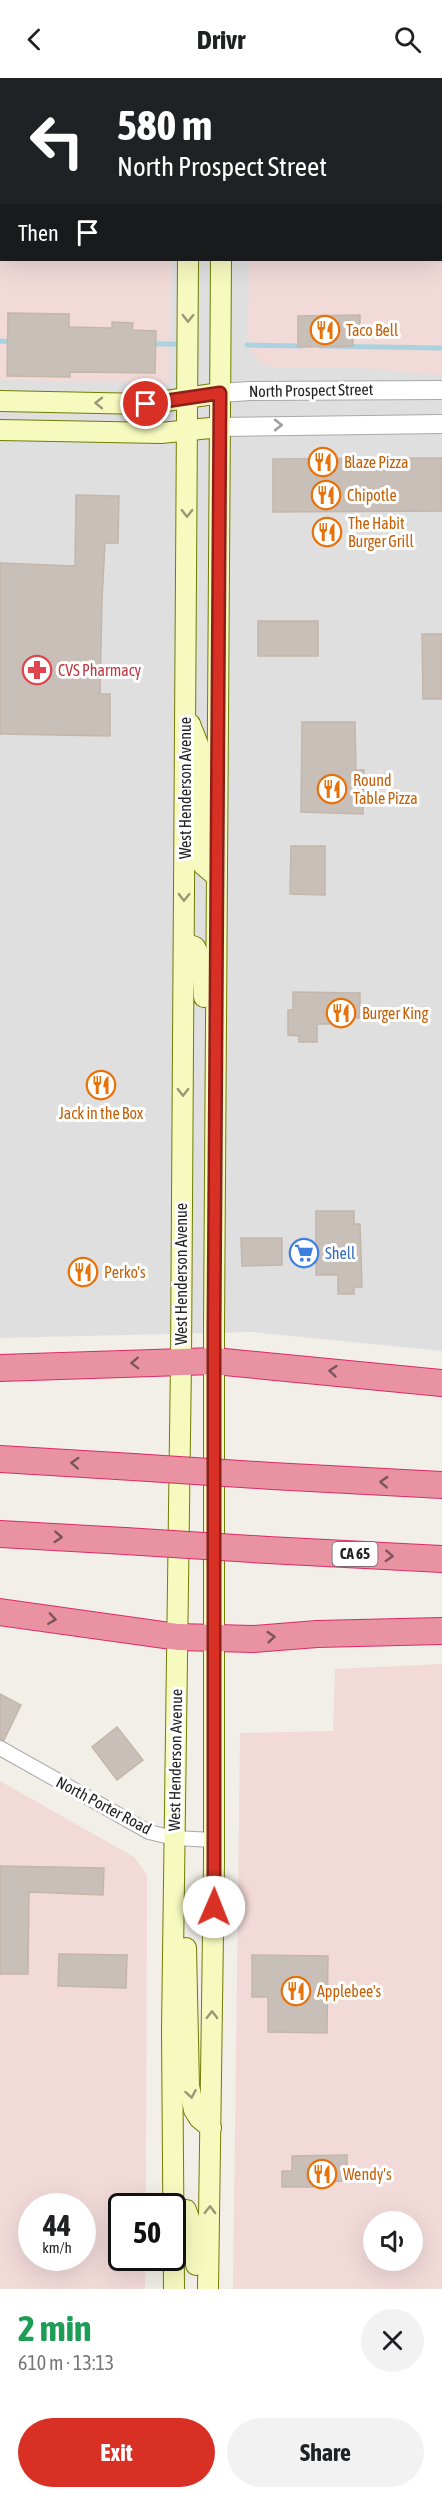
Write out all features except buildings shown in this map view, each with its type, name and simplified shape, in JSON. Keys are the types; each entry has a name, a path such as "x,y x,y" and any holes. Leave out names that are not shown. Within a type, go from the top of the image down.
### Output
{"highway":[{"path":"0,1368 181,1360 214,1361 442,1383"},
{"path":"0,1459 442,1485"},
{"name":"CA 65","path":"0,1533 442,1559"},
{"path":"0,1612 178,1637 253,1639 317,1634 442,1630"}],"main road":[{"name":"West Henderson Avenue","path":"175,2193 172,2030 181,1360 188,261"},
{"name":"West Henderson Avenue","path":"208,2289 214,1840 215,1094 221,261"},
{"name":"North Prospect Street","path":"0,401 146,404 187,400 220,393"},
{"name":"North Prospect Street","path":"0,430 188,432 220,427"},
{"path":"186,713 200,750 202,772 200,828 203,865 217,877"},
{"path":"184,943 195,947 201,962 204,987 201,1078 215,1094"},
{"path":"174,1912 181,1924 185,1940 189,2086 194,2109 199,2118 211,2128"},
{"path":"186,2210 195,2234 196,2289"},
{"name":"West Henderson Avenue","path":"174,2271 174,2289"}],"street":[{"name":"North Prospect Street","path":"220,393 442,390"},
{"name":"North Prospect Street","path":"220,427 442,424"},
{"name":"North Porter Road","path":"0,1748 149,1832 174,1838 214,1840"}],"shaded area":[{"path":"0,261 442,261 442,1351 251,1332 0,1338"},
{"path":"0,261 171,261 169,383 0,380"},
{"path":"249,261 442,261 442,375 358,368 277,368 263,364 250,350 248,337"},
{"path":"442,1664 442,2289 233,2289 240,1733 333,1731 335,1669"},
{"path":"0,1781 134,1857 147,1875 146,2193 108,2193 108,2271 146,2271 145,2289 0,2289"}],"waterway":[{"path":"0,341 15,342"},
{"path":"150,344 175,344"},
{"path":"247,345 302,346"},
{"path":"321,346 442,348"}],"place":[{"name":"Taco Bell","path":"325,330"},
{"name":"Blaze Pizza","path":"323,462"},
{"name":"Chipotle","path":"326,495"},
{"name":"The Habit Burger Grill","path":"327,532"},
{"name":"CVS Pharmacy","path":"37,670"},
{"name":"Round Table Pizza","path":"332,789"},
{"name":"Burger King","path":"341,1013"},
{"name":"Jack in the Box","path":"101,1085"},
{"name":"Shell","path":"304,1253"},
{"name":"Perko's","path":"83,1272"},
{"name":"Applebee's","path":"296,1991"},
{"name":"Wendy's","path":"322,2174"}],"route":[{"path":"146,404 187,400 220,393 214,1329 214,1907"}]}
